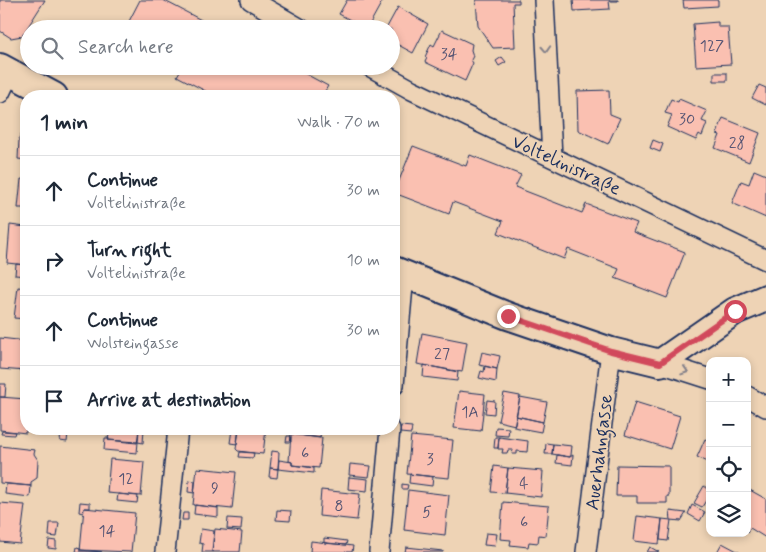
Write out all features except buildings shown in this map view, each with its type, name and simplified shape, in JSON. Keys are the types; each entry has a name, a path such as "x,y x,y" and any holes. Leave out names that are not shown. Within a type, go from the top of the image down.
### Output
{"street":[{"path":"251,0 285,20"},
{"path":"544,0 552,157"},
{"name":"Voltelinistraße","path":"385,75 412,90 766,260"},
{"path":"4,77 38,90"},
{"path":"400,272 508,316 611,351 660,363 706,378"},
{"path":"660,363 735,311 766,298"},
{"name":"Auerhahngasse","path":"586,552 611,351"},
{"path":"751,398 766,406"},
{"path":"165,552 177,435"},
{"path":"379,552 389,435"}],"route":[{"path":"508,316 611,351 660,363 735,311"}]}
